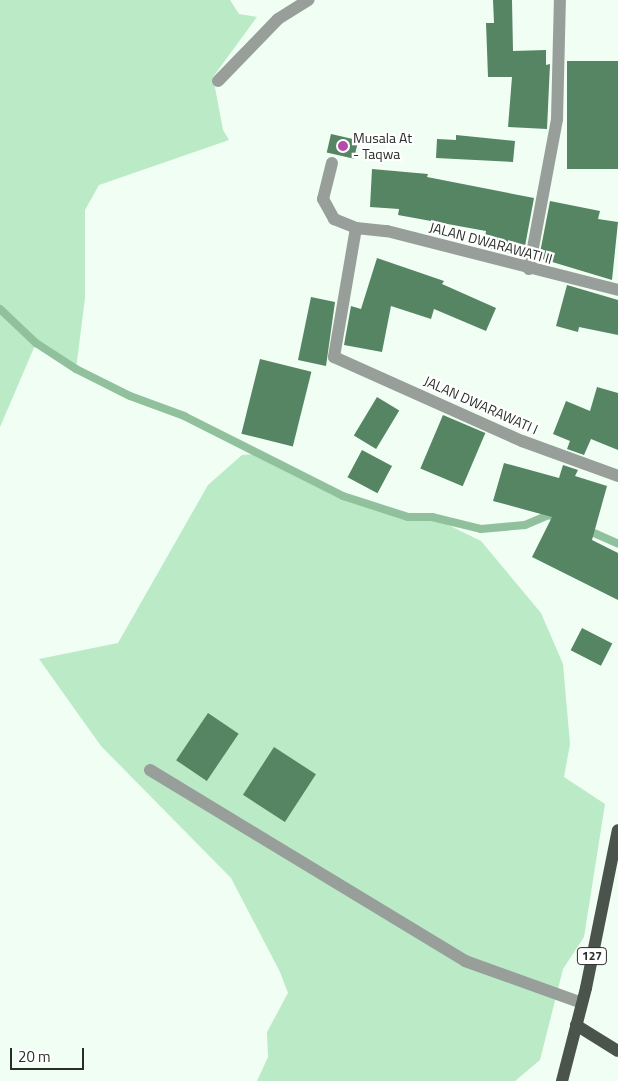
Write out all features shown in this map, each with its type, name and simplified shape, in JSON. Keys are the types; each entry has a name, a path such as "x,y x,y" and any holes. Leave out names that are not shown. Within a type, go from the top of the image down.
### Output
{"main road":[{"name":"127","path":"562,1081 582,1003 618,830"},
{"path":"576,1025 618,1051"}],"street":[{"path":"218,81 278,19 309,0"},
{"path":"529,269 557,119 560,0"},
{"name":"JALAN DWARAWATI II","path":"332,163 323,193 326,208 334,219 356,228 387,231 529,269 618,290"},
{"name":"JALAN DWARAWATI I","path":"356,228 334,357 522,441 618,476"},
{"path":"150,770 465,961 582,1003"}],"green space":[{"path":"0,0 230,0 239,14 257,17 213,77 223,130 229,140 99,185 85,210 85,298 76,369 36,343 0,427"},
{"path":"255,454 343,496 408,517 432,517 481,541 541,613 563,664 570,744 564,777 605,804 584,937 563,969 540,1060 515,1081 257,1081 268,1057 267,1032 288,993 280,972 231,878 101,746 39,659 118,643 208,485 242,455"}],"building":[{"path":"493,0 512,0 513,51 546,50 546,65 550,64 547,129 508,127 512,77 488,77 486,23 494,23"},
{"path":"567,61 618,61 618,169 567,169"},
{"name":"Musala At - Taqwa","path":"331,134 358,140 354,159 327,153"},
{"path":"456,135 515,141 513,162 436,158 437,139 456,140"},
{"path":"372,169 428,174 427,177 534,198 523,257 484,247 486,231 398,215 399,209 370,207"},
{"path":"550,201 600,211 598,219 618,222 612,280 539,258"},
{"path":"377,258 444,281 442,284 496,308 486,331 434,309 431,319 391,306 382,352 344,345 351,306 361,309"},
{"path":"567,285 618,300 618,335 579,327 578,332 556,326"},
{"path":"311,297 335,302 326,366 298,360"},
{"path":"260,359 311,372 293,447 241,434"},
{"path":"597,387 618,393 618,450 591,439 584,455 567,449 570,441 553,434 566,401 590,411"},
{"path":"377,397 399,410 376,449 354,436"},
{"path":"443,415 485,433 463,486 420,468"},
{"path":"362,450 392,466 377,493 347,477"},
{"path":"504,463 559,478 563,465 578,470 575,476 607,486 592,540 618,553 618,600 532,557 552,517 493,501"},
{"path":"582,628 612,643 601,666 571,650"},
{"path":"208,713 239,734 207,781 176,760"},
{"path":"274,747 316,774 285,822 243,795"}],"waterway":[{"path":"0,309 36,343 76,369 130,396 184,416 343,496 408,517 432,517 481,529 525,525 548,515 556,517"},
{"path":"585,529 618,544"}],"place":[{"name":"Musala At - Taqwa","path":"343,146"}]}
